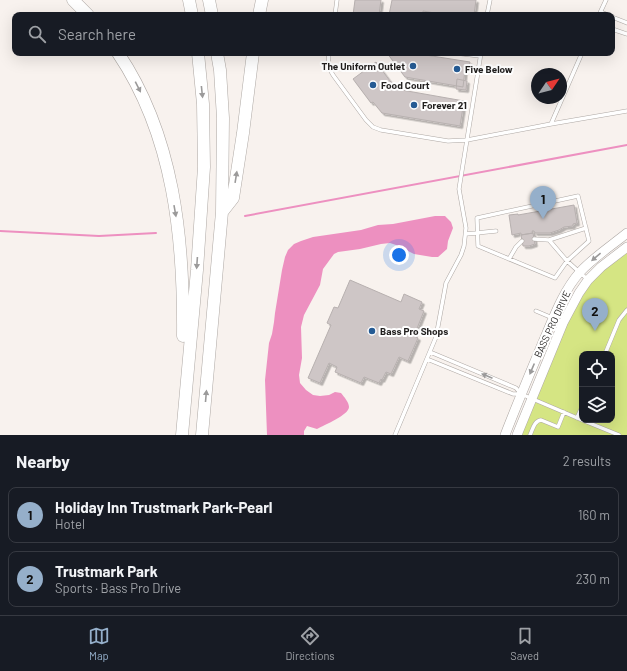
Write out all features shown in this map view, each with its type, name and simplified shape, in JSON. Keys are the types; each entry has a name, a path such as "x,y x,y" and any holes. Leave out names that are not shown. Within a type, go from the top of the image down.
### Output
{"highway":[{"path":"73,0 85,12"},
{"path":"189,0 191,12"},
{"path":"209,0 211,12"},
{"path":"260,12 262,0"},
{"path":"120,56 140,90 152,117 170,184 178,227 183,286 185,393"},
{"path":"182,435 197,270 204,167 203,104 198,56"},
{"path":"202,435 222,212 222,118 220,70 218,56"},
{"path":"222,212 233,198 253,56"}],"street":[{"name":"BASS PRO DRIVE","path":"505,435 553,318 570,287 580,273 594,259 627,233"},
{"name":"BASS PRO DRIVE","path":"517,435 563,323 579,293 588,280 601,267 627,247"}],"lane":[{"path":"335,12 337,0"},
{"path":"488,12 490,0"},
{"path":"600,12 606,0"},
{"path":"615,18 627,22"},
{"path":"615,30 627,34"},
{"path":"329,56 328,66 333,75 366,120 373,127 381,130 448,141 467,140 627,111"},
{"path":"395,435 436,337 446,283 461,255 464,246 466,228 459,189 480,56"},
{"path":"551,124 581,56"},
{"path":"578,196 589,241 567,261 555,278 478,246 478,233 476,218 578,196"},
{"path":"534,239 549,240 586,228"},
{"path":"466,234 496,231"},
{"path":"549,240 567,261 588,280"},
{"path":"509,259 516,247 522,241"},
{"path":"605,351 619,320 627,310"},
{"path":"536,311 563,323"},
{"path":"430,352 516,388 521,394"},
{"path":"427,359 513,394 521,394 577,418 579,414"},
{"path":"530,435 538,420 558,427 564,412"},
{"path":"589,423 619,435"}],"green space":[{"path":"627,251 627,435 520,435 573,307 594,277"}],"shaded area":[{"path":"435,216 445,216 451,222 453,228 448,241 447,249 438,257 414,254 390,243 334,254 323,269 320,285 304,315 301,327 302,358 299,375 300,383 313,395 320,396 329,395 335,392 341,393 348,403 348,410 341,416 317,429 307,426 304,431 304,435 267,435 265,380 269,343 272,334 282,270 288,250 294,244 313,237 361,230 378,225 393,224"}],"building":[{"path":"355,0 381,0 379,12 353,12"},
{"path":"392,0 476,0 474,12 390,12"},
{"path":"389,56 432,56 470,62 468,71 465,70 463,87 405,77"},
{"path":"376,62 396,89 464,101 460,126 382,113 373,102 371,103 353,79"},
{"path":"457,79 467,81 466,90 456,89"},
{"path":"574,205 577,223 573,224 573,226 564,227 550,233 535,233 532,231 533,233 512,235 509,215 518,215"},
{"path":"533,233 535,244 523,246 521,235"},
{"name":"Bass Pro Shops","path":"350,280 401,302 404,294 422,302 419,309 424,311 414,336 418,338 408,361 399,357 391,374 386,372 379,383 364,377 361,383 335,372 337,367 329,363 320,383 308,378 331,325 327,323 334,307 338,308"}],"waterway":[{"path":"245,216 627,145"},
{"path":"0,231 99,236 156,233"}],"place":[{"name":"The Uniform Outlet","path":"413,66"},
{"name":"Five Below","path":"457,69"},
{"name":"Food Court","path":"373,85"},
{"name":"Forever 21","path":"414,105"},
{"name":"Holiday Inn Trustmark Park-Pearl","path":"543,219"},
{"name":"Bass Pro Shops","path":"372,331"},
{"name":"Trustmark Park","path":"595,331"}]}
